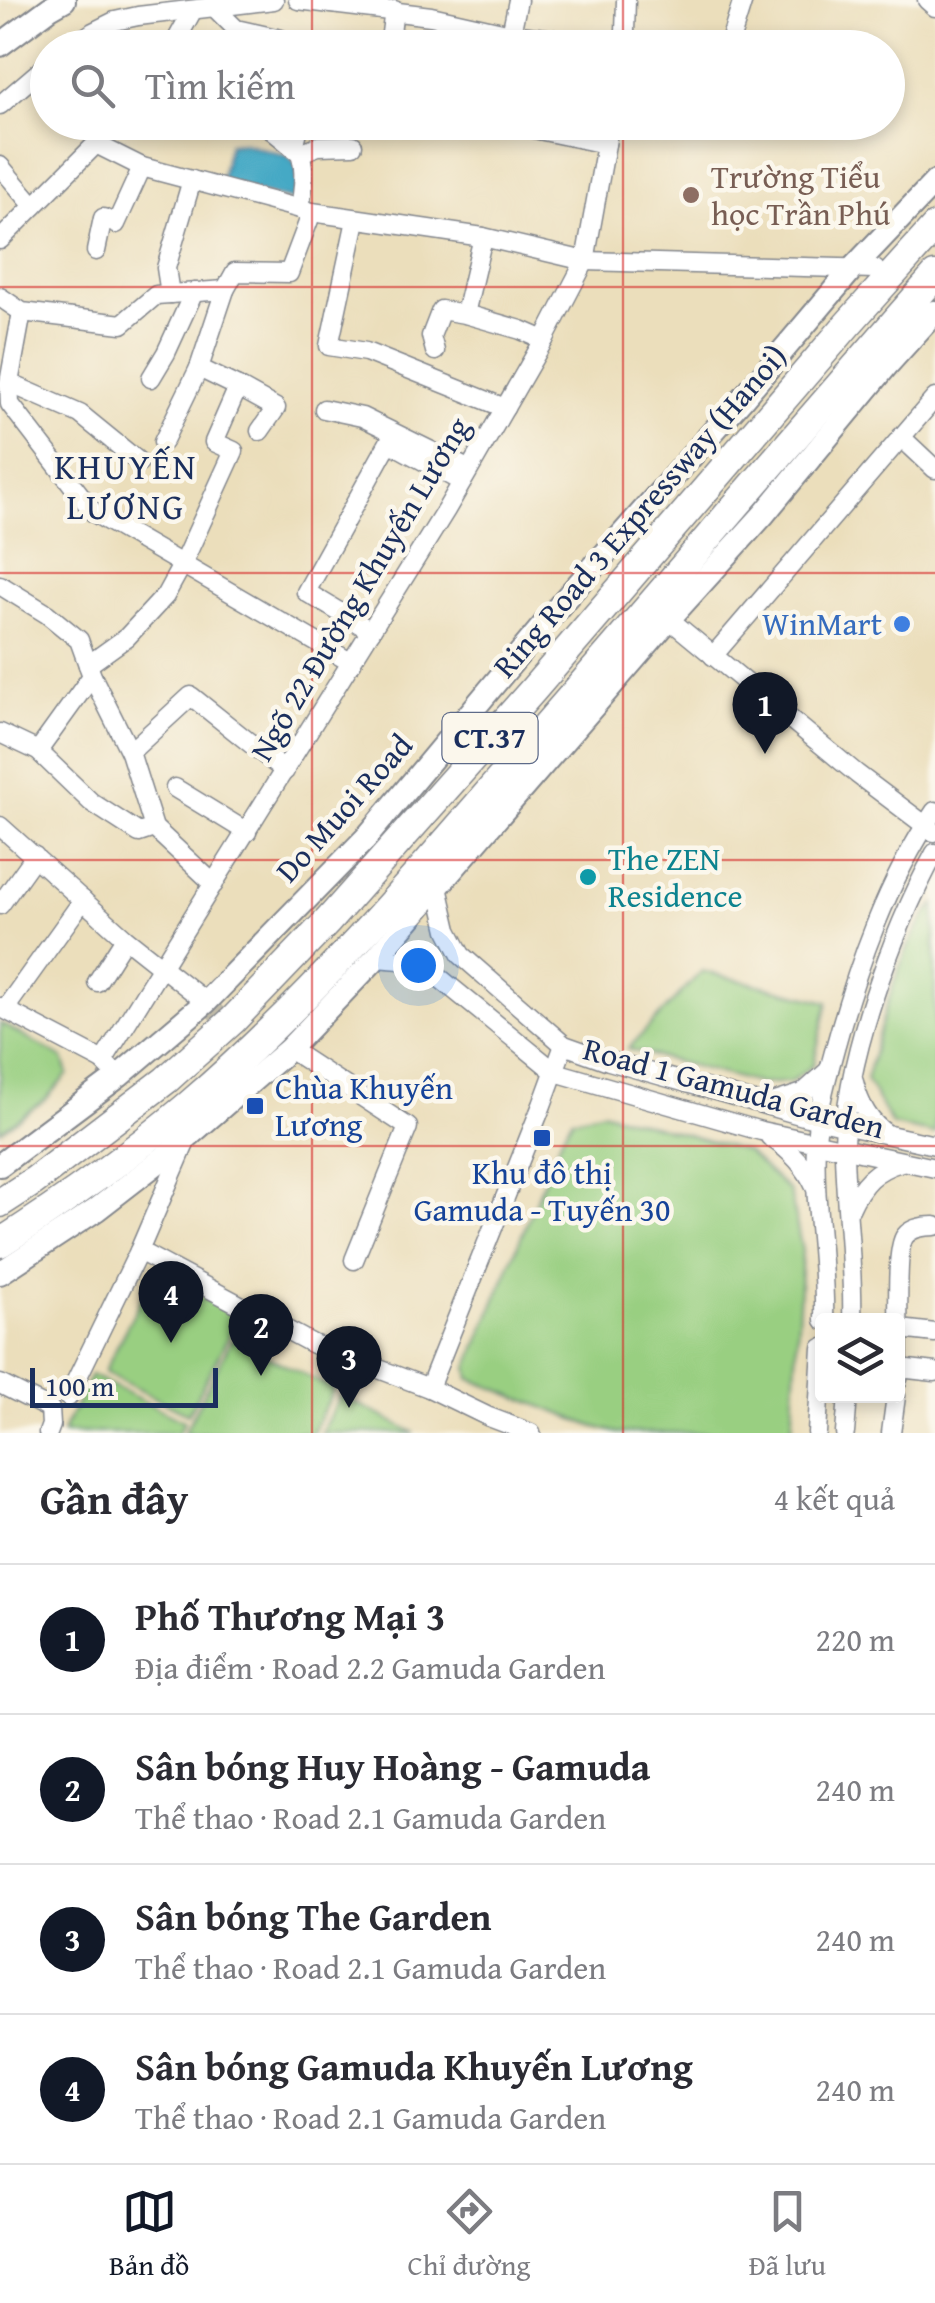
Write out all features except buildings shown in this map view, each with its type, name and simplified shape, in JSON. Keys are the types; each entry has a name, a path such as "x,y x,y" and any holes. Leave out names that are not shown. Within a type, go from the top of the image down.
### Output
{"highway":[{"name":"Ring Road 3 Expressway (Hanoi)","path":"0,1204 166,1080 233,1020 533,690 847,324 935,228"},
{"name":"CT.37","path":"0,1243 52,1210 188,1105 356,942 935,276"}],"main road":[{"path":"0,45 64,0"},
{"name":"Do Muoi Road","path":"0,1166 111,1068 206,1002 366,838 566,598 742,399 864,269 935,182"},
{"path":"0,1273 96,1210 288,1049 376,958 935,312"}],"street":[{"path":"97,30 138,16 218,3 274,0"},
{"path":"298,0 401,7 492,30"},
{"path":"513,30 518,0"},
{"path":"625,30 626,0"},
{"path":"734,30 743,0"},
{"path":"927,0 935,6"},
{"path":"218,3 240,30"},
{"path":"182,30 193,10"},
{"path":"472,26 472,30"},
{"path":"0,105 30,79"},
{"path":"0,240 99,140"},
{"path":"284,140 297,150 353,144"},
{"path":"163,442 199,368 225,290 235,272 289,274 306,211 298,140"},
{"path":"587,140 606,144"},
{"name":"Ngõ 22 Đường Khuyến Lương","path":"111,1068 162,968 372,631 544,340 585,260 607,140"},
{"path":"96,144 142,167 306,211 483,237 585,260 864,269"},
{"path":"0,166 34,206"},
{"path":"96,252 103,218 116,224 142,167"},
{"path":"170,294 166,268 192,180"},
{"path":"356,220 329,346 366,352 505,408"},
{"path":"465,314 483,237"},
{"path":"0,297 22,312 122,324 156,295 225,290"},
{"path":"151,378 194,292"},
{"path":"435,351 431,336 439,313 446,309 544,340"},
{"path":"22,312 5,409 94,513 352,662"},
{"path":"199,368 276,408 260,432"},
{"path":"9,383 80,414 140,462"},
{"path":"38,751 90,670 166,596 234,451 214,442 238,388"},
{"path":"713,656 935,398"},
{"path":"324,409 362,417 465,476"},
{"path":"901,437 935,469"},
{"path":"372,631 306,592 390,442 465,476"},
{"path":"0,585 80,640 90,670 130,752 154,828 214,884"},
{"path":"669,619 857,774 932,823 886,900 850,994 829,1069 816,1144 824,1313"},
{"path":"130,752 191,696 285,771"},
{"path":"2,738 38,751 91,802 139,833 154,828"},
{"path":"176,788 247,832"},
{"path":"0,826 124,938 206,1002"},
{"path":"852,1313 844,1150 853,1078 874,998 908,907 935,854"},
{"path":"0,905 35,856"},
{"name":"Road 1 Gamuda Garden","path":"438,886 448,930 461,955 564,1045 818,1120 935,1145"},
{"path":"83,900 2,1008 111,1068"},
{"path":"97,982 124,938"},
{"name":"Road 1 Gamuda Garden","path":"376,958 413,961 425,966 555,1072 762,1131 935,1168"},
{"path":"428,1388 564,1045"},
{"path":"288,1049 408,1128 354,1260"},
{"path":"765,1105 803,1094 829,1069"},
{"path":"853,1078 866,1114 880,1130 892,1136"},
{"path":"762,1131 804,1166 817,1190"},
{"path":"68,1396 139,1251 188,1136"},
{"path":"848,1214 867,1179 886,1166 901,1162"},
{"path":"900,1313 900,1246 911,1231 935,1226"},
{"path":"139,1251 313,1344 531,1433"},
{"path":"905,1329 935,1333"},
{"path":"905,1374 935,1372"},
{"path":"4,1386 50,1409 52,1425 48,1433"},
{"path":"817,1433 819,1403"},
{"path":"844,1433 847,1403"},
{"path":"891,1433 895,1403"}],"green space":[{"path":"935,904 935,1134 892,1125 866,1079 901,964"},
{"path":"702,971 828,1002 813,1065 790,1082 761,1084 628,1049"},
{"path":"0,1023 63,1058 68,1074 46,1099 0,1131"},
{"path":"602,1111 746,1151 790,1192 802,1251 792,1433 618,1433 470,1379 468,1368 562,1136 572,1119"},
{"path":"154,1273 239,1316 188,1414 104,1372"},
{"path":"232,1339 334,1389 312,1433 184,1433"},
{"path":"91,1375 184,1421 178,1433 62,1433"},
{"path":"340,1395 415,1433 321,1433"}],"water":[{"path":"244,143 288,156 298,167 296,201 220,184 229,144"}],"tunnel":[{"path":"206,1002 257,1057"}],"place":[{"name":"Trường Tiểu học Trần Phú","path":"691,195"},
{"name":"WinMart","path":"902,624"},
{"name":"Phố Thương Mại 3","path":"765,754"},
{"name":"The ZEN Residence","path":"588,877"},
{"name":"Chùa Khuyến Lương","path":"255,1106"},
{"name":"Khu đô thị Gamuda - Tuyến 30","path":"542,1138"},
{"name":"Sân bóng Gamuda Khuyến Lương","path":"171,1343"},
{"name":"Sân bóng Huy Hoàng - Gamuda","path":"261,1376"},
{"name":"Sân bóng The Garden","path":"349,1408"}],"district":[{"name":"KHUYẾN LƯƠNG","path":"126,487"}]}
